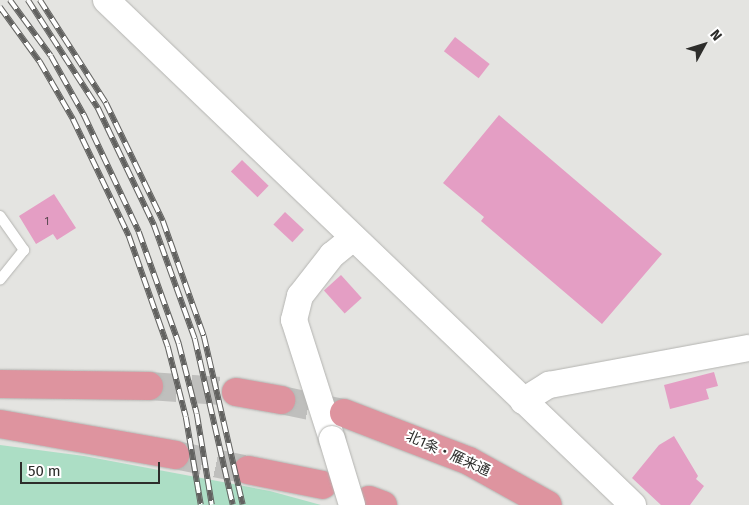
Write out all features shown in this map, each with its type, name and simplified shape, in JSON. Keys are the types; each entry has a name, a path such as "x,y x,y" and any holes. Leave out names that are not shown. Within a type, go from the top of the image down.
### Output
{"highway":[{"path":"0,384 149,386"},
{"path":"236,392 281,400"},
{"name":"北1条・雁来通","path":"344,413 469,461 548,505"},
{"path":"0,424 175,455"},
{"path":"248,470 323,485"}],"street":[{"path":"106,0 352,239 633,505"},
{"path":"352,239 332,256 300,296 294,320 332,439 368,503"},
{"path":"523,401 549,385 749,348"}],"lane":[{"path":"0,216 24,250 0,280"}],"green space":[{"path":"0,445 84,456 270,491 321,505 0,505"}],"building":[{"path":"455,37 490,64 479,78 444,51"},
{"path":"499,115 662,254 602,324 481,221 484,217 443,183"},
{"path":"242,160 269,186 258,197 231,172"},
{"path":"54,194 76,228 57,240 53,234 36,244 19,216"},
{"path":"285,212 304,230 292,242 273,224"},
{"path":"341,275 362,298 345,313 324,290"},
{"path":"714,372 718,386 706,389 709,399 670,409 664,385"},
{"path":"674,436 698,476 696,479 704,486 690,505 661,505 632,478 659,445"}],"tunnel":[{"path":"149,386 236,392"},
{"path":"281,400 343,413"},
{"path":"175,455 248,470"}],"railway":[{"path":"10,0 51,56 84,115 139,232 179,344 197,414 212,505"},
{"path":"28,0 98,108 154,225 195,339 233,505"},
{"path":"40,0 106,103 163,221 204,336 243,505"},
{"path":"0,7 40,62 73,119 129,236 168,347 186,417 201,505"}]}
